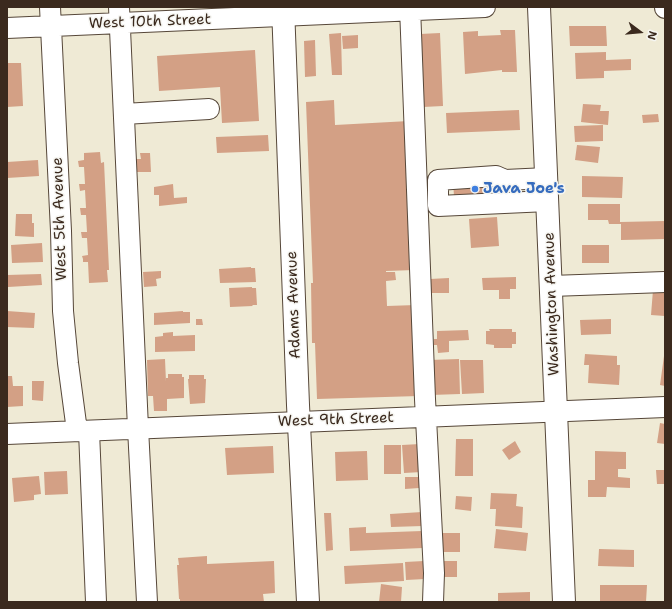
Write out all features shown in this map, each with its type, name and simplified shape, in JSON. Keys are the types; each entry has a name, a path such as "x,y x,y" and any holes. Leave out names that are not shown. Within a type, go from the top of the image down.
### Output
{"main road":[{"name":"Washington Avenue","path":"539,7 564,602"},
{"name":"Adams Avenue","path":"283,12 299,422 308,602"}],"street":[{"name":"West 5th Avenue","path":"50,7 61,231 63,311 68,363 83,431 96,602"},
{"name":"West 10th Street","path":"7,28 51,26 119,15 485,7"},
{"path":"410,9 434,573 433,602"},
{"path":"119,15 147,602"},
{"path":"124,114 209,109"},
{"path":"546,178 505,180 496,176 438,180 438,206 548,201"},
{"path":"551,286 665,282"},
{"name":"West 9th Street","path":"7,434 665,407"}],"building":[{"path":"569,26 606,26 607,46 570,46"},
{"path":"500,30 515,30 517,72 502,72 502,70 465,74 463,32 478,31 478,36 501,35"},
{"path":"341,33 342,75 332,75 329,34"},
{"path":"440,33 443,106 423,107 420,34"},
{"path":"358,35 358,48 343,49 342,36"},
{"path":"315,40 316,76 305,77 304,41"},
{"path":"255,50 259,121 222,123 220,87 159,91 157,56"},
{"path":"606,52 606,60 631,59 631,70 604,71 604,78 576,79 575,53"},
{"path":"7,63 21,63 23,106 7,107"},
{"path":"334,100 335,125 409,121 414,270 386,271 395,272 396,280 386,281 387,306 416,305 419,396 317,399 315,343 312,343 311,283 313,283 306,102"},
{"path":"583,104 601,105 600,111 609,111 608,125 581,122"},
{"path":"519,110 520,130 447,133 446,113"},
{"path":"658,114 659,122 643,123 642,115"},
{"path":"603,125 603,141 575,142 574,126"},
{"path":"268,135 269,151 217,153 216,137"},
{"path":"577,145 600,147 598,163 575,160"},
{"path":"100,152 101,163 104,162 109,270 107,270 108,282 89,283 88,262 83,262 82,256 88,255 87,238 82,238 81,232 87,232 86,215 81,215 80,208 86,208 85,190 80,191 79,184 85,184 84,167 79,167 78,161 84,160 84,153"},
{"path":"140,153 150,153 151,172 137,172 136,159 141,159"},
{"path":"38,160 39,176 7,178 7,162"},
{"path":"582,176 623,177 622,198 582,197"},
{"name":"Java Joe's","path":"497,179 498,196 454,196 453,182"},
{"path":"173,184 174,198 187,197 187,203 159,206 159,195 154,195 154,187"},
{"path":"588,204 620,204 620,222 665,221 665,239 621,240 621,224 609,224 608,220 588,220"},
{"path":"16,214 32,214 32,223 34,223 34,237 15,236"},
{"path":"497,217 499,246 471,248 469,219"},
{"path":"42,243 43,262 12,263 11,245"},
{"path":"582,245 609,245 609,263 582,263"},
{"path":"255,268 256,282 220,283 219,269"},
{"path":"161,271 161,278 156,279 157,286 144,287 143,272"},
{"path":"41,274 42,285 8,287 7,275"},
{"path":"516,277 516,289 510,289 510,299 499,299 499,290 483,290 482,278"},
{"path":"449,278 449,293 431,293 430,279"},
{"path":"229,288 256,288 257,305 230,307"},
{"path":"653,290 665,290 665,316 651,315"},
{"path":"7,311 35,313 34,328 7,327"},
{"path":"190,312 190,323 154,325 154,313"},
{"path":"196,319 202,319 203,325 196,325"},
{"path":"611,319 611,334 581,335 580,320"},
{"path":"489,329 512,329 512,332 516,332 516,344 512,344 512,348 494,348 494,345 486,344 486,331 490,331"},
{"path":"468,330 469,340 449,341 449,352 438,353 437,345 434,345 434,339 437,339 437,331"},
{"path":"173,332 173,336 195,335 195,351 155,352 155,337 163,336 163,333"},
{"path":"585,354 617,356 617,365 620,365 619,385 588,383 589,365 584,365"},
{"path":"665,356 665,386 660,385"},
{"path":"165,359 166,382 168,374 182,374 182,377 184,377 184,398 167,399 167,411 154,411 153,396 148,396 147,360"},
{"path":"459,359 460,394 431,395 429,360"},
{"path":"460,360 483,360 484,393 462,394"},
{"path":"189,375 204,375 204,379 206,379 205,403 190,404"},
{"path":"7,376 12,376 13,386 23,386 23,406 7,407"},
{"path":"32,381 44,381 43,401 32,400"},
{"path":"660,423 665,424 665,444 657,443"},
{"path":"456,439 473,439 473,476 455,476"},
{"path":"515,441 521,452 509,460 502,450"},
{"path":"420,444 422,472 404,473 402,445"},
{"path":"384,445 401,445 401,474 384,474"},
{"path":"273,446 274,473 227,475 225,448"},
{"path":"367,451 368,480 336,481 335,452"},
{"path":"595,451 626,452 626,469 618,469 618,477 630,478 630,488 607,487 606,497 588,497 588,480 595,480"},
{"path":"656,470 665,470 665,484 657,484"},
{"path":"67,471 68,494 45,495 44,472"},
{"path":"39,476 41,494 34,495 34,500 14,502 12,478"},
{"path":"405,477 419,477 419,488 405,489"},
{"path":"491,493 517,494 516,506 523,507 522,528 495,526 496,509 490,509"},
{"path":"456,496 472,497 471,511 455,509"},
{"path":"422,512 423,526 391,527 390,514"},
{"path":"324,513 331,513 333,550 326,551"},
{"path":"366,527 366,533 422,531 423,548 350,551 349,528"},
{"path":"496,529 528,533 526,551 494,548"},
{"path":"438,533 460,533 460,552 439,552"},
{"path":"599,549 634,550 634,567 598,566"},
{"path":"207,556 207,564 274,561 275,593 263,594 264,602 180,602 177,565 179,565 178,558"},
{"path":"424,561 425,579 406,580 405,562"},
{"path":"441,561 457,561 457,577 442,577"},
{"path":"403,563 404,581 345,584 344,566"},
{"path":"381,584 402,587 401,602 379,602"},
{"path":"600,585 647,585 646,602 600,602"},
{"path":"530,592 530,602 498,602 498,593"}],"place":[{"name":"Java Joe's","path":"475,189"}]}
